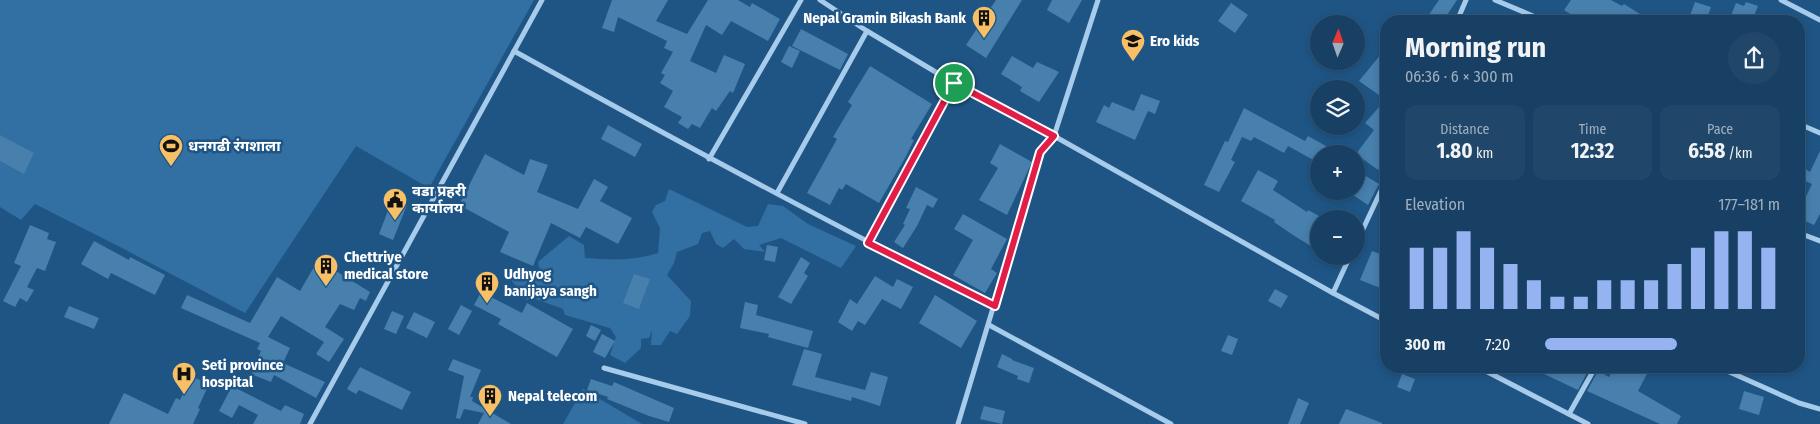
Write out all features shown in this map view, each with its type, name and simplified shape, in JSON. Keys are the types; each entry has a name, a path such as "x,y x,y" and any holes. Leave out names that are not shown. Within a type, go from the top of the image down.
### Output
{"street":[{"path":"310,424 542,0"},
{"path":"709,159 801,0"},
{"path":"820,0 867,31 954,83 1054,136 1333,293 1380,317"},
{"path":"958,424 1040,152 1054,136 1098,0"},
{"path":"1460,15 1466,0"},
{"path":"1495,0 1531,15"},
{"path":"1781,0 1820,20"},
{"path":"777,193 867,31"},
{"path":"514,51 709,159 777,193 868,243 995,306"},
{"path":"868,243 954,83"},
{"path":"1805,127 1820,133"},
{"path":"1365,225 1380,193"},
{"path":"1805,235 1820,241"},
{"path":"1333,293 1346,265"},
{"path":"989,324 1171,424"},
{"path":"604,368 805,424"},
{"path":"1490,373 1588,424"},
{"path":"1569,414 1592,373"},
{"path":"1732,373 1799,403 1820,409"}],"shaded area":[{"name":"धनगढी रंगशाला","path":"0,0 534,0 429,188 356,146 245,313 35,204 21,220 0,207"},
{"path":"669,189 747,227 758,226 768,204 783,206 808,224 856,246 841,268 781,238 759,245 765,252 744,249 734,239 723,248 716,244 710,231 702,233 698,244 677,252 674,263 667,275 691,301 690,316 677,334 670,331 661,345 651,345 652,330 649,338 641,339 641,348 625,363 610,355 616,337 610,328 565,315 563,309 533,298 527,300 511,280 518,270 529,268 535,277 540,271 538,262 569,236 584,245 585,258 622,259 658,253 660,228 652,212 656,205 665,201"},
{"path":"583,389 642,424 563,424"}],"building":[{"path":"612,0 668,0 656,21 687,34 708,0 738,0 750,7 752,3 780,19 768,41 731,21 722,35 706,25 690,61 716,73 724,55 745,64 733,93 730,91 716,111 712,108 700,128 692,124 688,129 678,123 682,117 664,107 673,91 660,83 665,75 661,73 673,52 664,48 667,41 618,17 614,32 602,28"},
{"path":"996,0 1022,0 986,58 966,45"},
{"path":"1052,0 1082,0 1069,23 1047,10"},
{"path":"1439,0 1457,0 1447,15 1429,15"},
{"path":"1571,0 1611,0 1622,6 1624,4 1641,15 1572,15 1564,10"},
{"path":"1695,2 1711,7 1708,15 1690,15"},
{"path":"1746,2 1758,6 1754,15 1731,15 1736,3 1744,6"},
{"path":"1231,3 1248,15 1235,33 1218,21"},
{"path":"801,29 848,54 840,70 792,46"},
{"path":"789,46 800,51 792,68 781,62"},
{"path":"1380,55 1380,96 1365,85 1365,80 1360,80"},
{"path":"1012,56 1033,68 1037,62 1059,72 1039,102 1020,91 1022,87 1001,74"},
{"path":"870,66 932,104 911,139 914,140 879,203 846,184 842,190 839,188 830,205 807,193 837,139 833,137 852,105 848,102"},
{"path":"1141,94 1160,101 1155,114 1148,111 1135,140 1096,122 1104,105 1109,108 1112,102 1134,111"},
{"path":"1379,107 1380,167 1378,170 1365,161 1365,145 1363,145 1374,130 1365,123"},
{"path":"1244,108 1305,141 1308,136 1324,145 1310,145 1310,158 1288,146 1284,153 1254,137 1251,141 1242,137 1231,160 1235,162 1219,192 1204,185 1225,141 1228,142"},
{"path":"608,125 642,144 635,157 601,139"},
{"path":"0,135 34,153 24,174 0,161"},
{"path":"1000,144 1032,162 1007,215 979,200 998,168 990,163"},
{"path":"1820,151 1820,214 1814,225 1805,221 1805,199 1812,184 1805,181 1805,169 1810,172"},
{"path":"485,154 524,175 530,159 548,165 537,192 578,209 594,179 608,187 600,201 632,218 618,244 586,227 580,238 551,223 533,266 500,252 509,232 459,205"},
{"path":"1258,170 1278,181 1273,190 1307,212 1308,210 1310,211 1310,245 1274,222 1275,220 1241,201"},
{"path":"1366,176 1379,184 1368,205 1360,200 1365,200"},
{"path":"916,187 938,199 933,208 927,205 917,226 903,248 894,242 905,225 903,224 910,209 906,208"},
{"path":"392,200 407,205 393,240 379,234"},
{"path":"963,214 1007,239 991,269 997,273 985,293 953,275 973,240 954,229"},
{"path":"30,225 49,233 47,239 56,242 45,271 37,268 27,287 34,290 27,302 20,298 15,307 3,301 21,266 14,263"},
{"path":"94,241 129,260 130,257 165,275 155,295 111,273 108,279 81,264"},
{"path":"767,245 778,247 775,262 764,260"},
{"path":"1372,251 1380,254 1380,288 1360,280"},
{"path":"801,257 810,263 804,273 808,276 791,304 778,297"},
{"path":"318,260 370,292 366,301 360,298 354,310 340,304 325,327 344,339 329,362 316,354 324,342 281,316 268,337 290,348 283,363 325,382 316,398 274,375 271,382 251,374 261,351 257,349 260,343 181,308 187,295 250,323 277,277 300,291"},
{"path":"634,274 650,279 639,309 623,303"},
{"path":"875,276 893,287 897,279 913,287 901,309 882,299 865,325 858,321 852,331 838,322 850,299 857,304"},
{"path":"1275,289 1288,296 1281,308 1268,301"},
{"path":"481,292 522,313 527,303 573,329 557,357 498,324 501,319 474,305"},
{"path":"935,295 977,321 961,348 919,323"},
{"path":"745,302 758,305 756,315 813,331 808,348 768,337 769,334 740,328"},
{"path":"461,305 472,311 459,335 448,329"},
{"path":"69,306 99,318 94,329 64,317"},
{"path":"392,311 404,316 396,334 384,329"},
{"path":"414,312 435,322 427,338 406,328"},
{"path":"591,325 601,330 595,341 586,336"},
{"path":"602,334 615,341 605,358 593,352"},
{"path":"1228,335 1238,339 1232,355 1221,351"},
{"path":"804,349 822,354 815,377 865,390 871,372 888,377 880,406 852,397 851,401 792,385"},
{"path":"1002,354 1034,368 1029,383 1017,379 1018,376 997,367"},
{"path":"453,359 481,370 470,397 473,397 472,401 511,424 478,424 484,413 464,409 460,419 456,418 464,376 448,370"},
{"path":"360,367 411,392 402,410 359,390 356,394 347,389"},
{"path":"1542,373 1587,373 1578,390"},
{"path":"1597,373 1609,377 1611,373 1647,373 1638,391 1681,416 1677,424 1660,424 1587,391"},
{"path":"1402,374 1415,379 1410,392 1397,387"},
{"path":"191,376 209,384 193,424 109,424 124,393 168,414 176,398 180,400"},
{"path":"591,379 612,386 614,382 674,408 669,422 649,416 607,399 608,397 587,390"},
{"path":"232,386 281,411 285,405 304,414 300,424 253,424 258,415 239,405 232,418 219,411"},
{"path":"1744,391 1764,397 1759,415 1739,409"},
{"path":"1298,398 1309,403 1300,424 1288,424"},
{"path":"984,406 1005,411 1002,424 980,419"},
{"path":"1346,409 1382,423 1382,424 1339,424"}],"place":[{"name":"Nepal Gramin Bikash Bank","path":"984,39"},
{"name":"Ero kids","path":"1133,62"},
{"name":"धनगढी रंगशाला","path":"171,167"},
{"name":"वडा प्रहरी कार्यालय","path":"395,221"},
{"name":"Chettriye medical store","path":"326,287"},
{"name":"Udhyog banijaya sangh","path":"487,304"},
{"name":"Seti province hospital","path":"184,395"},
{"name":"Nepal telecom","path":"490,417"}],"route":[{"path":"954,83 1054,136 1040,152 995,306 868,243 954,83"}]}
